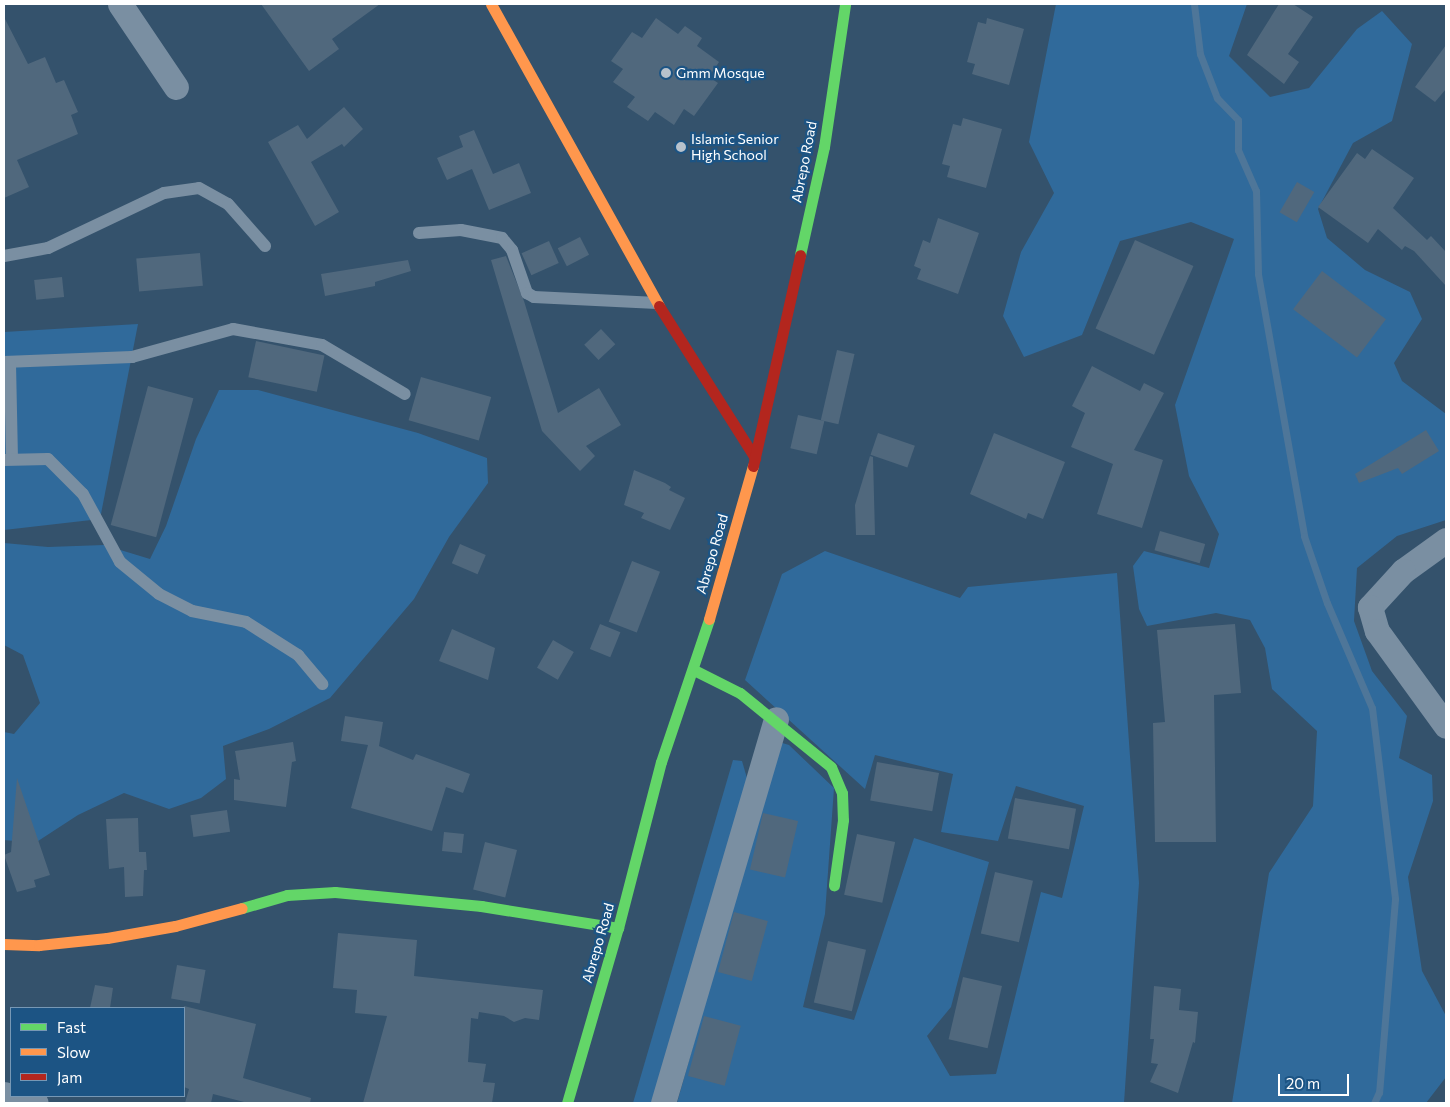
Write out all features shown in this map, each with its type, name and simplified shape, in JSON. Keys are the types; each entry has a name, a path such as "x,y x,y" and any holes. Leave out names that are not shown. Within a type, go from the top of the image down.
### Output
{"street":[{"path":"120,4 176,87"},
{"path":"491,4 657,303 756,458"},
{"name":"Abrepo Road","path":"567,1103 618,928 661,762 694,670 756,458 824,147 845,4"},
{"path":"1446,540 1403,571 1370,607 1377,631 1446,726"},
{"path":"694,670 740,693 776,719 832,767 842,793 843,820 834,885"},
{"path":"663,1103 776,719"},
{"path":"4,944 39,945 107,938 174,926 287,895 335,892 481,906 618,928"},
{"path":"15,1097 36,1103"}],"lane":[{"path":"4,256 48,248 164,193 199,188 228,204 265,246"},
{"path":"418,233 461,230 502,238 512,250 527,293 534,297 657,303"},
{"path":"322,684 298,655 246,622 192,611 158,594 120,562 83,494 48,459 8,459 7,363 132,357 234,329 322,345 406,394"}],"shaded area":[{"path":"1056,4 1247,4 1229,56 1270,97 1309,88 1357,29 1382,11 1412,44 1392,121 1353,143 1318,209 1327,238 1365,270 1410,292 1422,319 1394,363 1402,381 1446,414 1446,520 1397,536 1357,568 1354,621 1372,671 1407,716 1399,758 1432,775 1433,801 1408,877 1422,971 1446,1016 1446,1077 1426,1103 1232,1103 1269,873 1313,806 1317,731 1272,689 1265,648 1250,620 1216,613 1147,626 1139,609 1133,566 1144,551 1209,568 1219,534 1189,476 1175,405 1234,239 1191,222 1120,241 1082,335 1024,357 1003,316 1021,252 1054,193 1029,142"},
{"path":"138,324 100,519 4,530 4,332"},
{"path":"219,390 258,390 418,433 487,458 488,483 449,537 414,599 330,698 269,729 223,746 226,779 201,798 169,809 124,793 78,815 35,843 4,840 4,732 14,734 40,703 23,655 4,645 4,543 48,547 104,545 150,559 166,526 196,439"},
{"path":"825,551 960,598 968,587 1117,573 1139,883 1124,1103 677,1103 779,742 789,745 834,788 825,914 803,1007 854,1020 914,838 989,862 951,1007 927,1036 950,1076 996,1074 1041,892 1062,898 1084,806 1016,786 998,841 941,832 953,774 875,755 865,789 745,680 782,574"},
{"path":"733,760 742,761 749,785 656,1103 633,1103"}],"building":[{"path":"261,4 380,4 332,39 339,49 309,71"},
{"path":"1279,4 1293,4 1313,17 1288,54 1299,62 1284,84 1247,55"},
{"path":"4,17 28,64 45,57 56,83 64,80 78,112 71,115 78,134 17,160 29,187 4,198"},
{"name":"Gmm Mosque","path":"656,18 678,34 685,26 702,38 697,46 719,62 709,77 718,83 694,116 684,109 674,125 655,112 648,121 627,107 635,97 613,82 623,69 611,61 632,32 642,38"},
{"path":"987,18 1024,29 1009,85 972,74 975,64 967,62 978,22 986,24"},
{"path":"1446,45 1446,89 1435,102 1415,87"},
{"path":"344,107 363,129 344,147 342,144 311,162 339,212 315,226 268,142 298,125 307,139"},
{"path":"963,118 1002,129 986,188 947,177 950,166 942,164 953,124 961,126"},
{"path":"474,130 493,174 519,163 531,193 489,210 472,169 447,180 437,158 463,147 459,136"},
{"path":"1372,149 1414,178 1393,208 1427,240 1431,236 1446,252 1446,286 1414,251 1405,246 1402,250 1378,229 1368,243 1318,207 1357,153 1365,159"},
{"path":"1297,182 1314,192 1297,222 1280,212"},
{"path":"938,218 979,233 958,294 917,279 921,269 914,266 923,240 930,243"},
{"path":"580,237 589,255 567,266 558,248"},
{"path":"1135,240 1193,266 1154,355 1096,329"},
{"path":"549,241 559,263 531,275 522,253"},
{"path":"200,253 203,286 139,291 136,259"},
{"path":"506,256 524,301 558,413 599,388 621,425 586,446 595,456 580,471 542,431 491,260"},
{"path":"408,260 411,271 375,282 375,286 325,296 321,274"},
{"path":"1322,271 1386,319 1357,357 1293,309"},
{"path":"62,277 64,297 36,300 34,280"},
{"path":"601,329 615,344 599,360 584,345"},
{"path":"256,341 324,356 317,392 248,377"},
{"path":"837,350 855,354 838,424 821,420"},
{"path":"1092,366 1140,391 1144,383 1164,393 1134,450 1163,460 1142,528 1097,514 1113,464 1071,447 1085,413 1072,406"},
{"path":"421,377 491,397 479,440 409,420"},
{"path":"148,386 193,398 156,537 111,525"},
{"path":"798,415 824,421 817,454 790,448"},
{"path":"1426,430 1439,451 1402,474 1398,468 1359,483 1355,474"},
{"path":"878,433 915,446 907,467 871,455"},
{"path":"994,433 1065,462 1043,519 1028,513 1026,519 970,494"},
{"path":"870,456 873,457 875,535 856,535 855,505"},
{"path":"634,470 665,483 671,487 669,490 685,498 670,530 641,518 644,513 624,505"},
{"path":"1160,531 1205,544 1200,563 1154,550"},
{"path":"460,544 486,555 478,574 452,563"},
{"path":"632,561 660,572 637,632 609,622"},
{"path":"600,624 620,632 610,657 590,649"},
{"path":"1235,624 1241,693 1214,695 1216,842 1155,842 1153,723 1165,722 1157,630"},
{"path":"452,629 495,648 488,680 439,661"},
{"path":"553,640 574,652 558,680 537,668"},
{"path":"345,716 383,722 379,746 413,760 416,754 470,774 463,793 446,787 432,831 351,808 368,745 341,741"},
{"path":"293,742 296,761 292,762 286,807 234,800 234,779 240,780 235,751"},
{"path":"877,762 939,773 932,811 870,800"},
{"path":"17,778 50,875 34,880 36,887 17,892 4,855 11,852"},
{"path":"1015,798 1076,809 1069,849 1008,838"},
{"path":"227,810 230,832 193,837 190,815"},
{"path":"763,813 798,821 785,878 750,870"},
{"path":"138,818 139,852 146,852 147,870 144,870 143,896 125,897 124,867 109,869 106,819"},
{"path":"444,832 464,834 462,853 442,851"},
{"path":"857,834 895,842 882,903 844,895"},
{"path":"485,842 517,850 505,898 473,890"},
{"path":"995,872 1033,881 1019,942 981,933"},
{"path":"734,912 768,921 752,981 718,972"},
{"path":"338,933 417,940 414,976 543,990 539,1020 525,1018 514,1022 504,1016 479,1012 478,1019 471,1018 468,1062 486,1064 483,1082 495,1083 492,1103 363,1103 387,1016 355,1013 357,990 333,988"},
{"path":"828,941 866,950 852,1011 814,1002"},
{"path":"177,965 206,970 200,1004 171,998"},
{"path":"963,977 1002,986 988,1048 949,1039"},
{"path":"95,985 113,988 110,1007 90,1007"},
{"path":"1154,986 1181,989 1179,1010 1198,1012 1195,1043 1193,1042 1178,1093 1150,1082 1158,1064 1151,1063 1154,1039 1150,1039"},
{"path":"184,1007 256,1024 243,1078 311,1098 310,1103 248,1103 213,1094 211,1103 185,1103 189,1089 185,1087"},
{"path":"704,1016 741,1026 725,1086 688,1076"}],"waterway":[{"path":"1194,4 1200,54 1217,98 1238,120 1238,150 1256,191 1258,274 1304,536 1327,603 1372,708 1395,899 1379,1092 1374,1103"}],"traffic: fast":[{"path":"800,255 824,147 845,4"},
{"path":"567,1103 618,928 661,762 709,619"},
{"path":"694,670 740,693 831,767 842,793 843,820 834,885"},
{"path":"242,908 287,895 335,892 481,906 618,928"}],"traffic: slow":[{"path":"491,4 659,306"},
{"path":"709,619 753,466"},
{"path":"4,944 39,945 107,938 175,926 242,908"}],"traffic: jam":[{"path":"753,466 800,255"},
{"path":"659,306 755,458"}],"place":[{"name":"Gmm Mosque","path":"666,73"},
{"name":"Islamic Senior High School","path":"681,147"}]}
